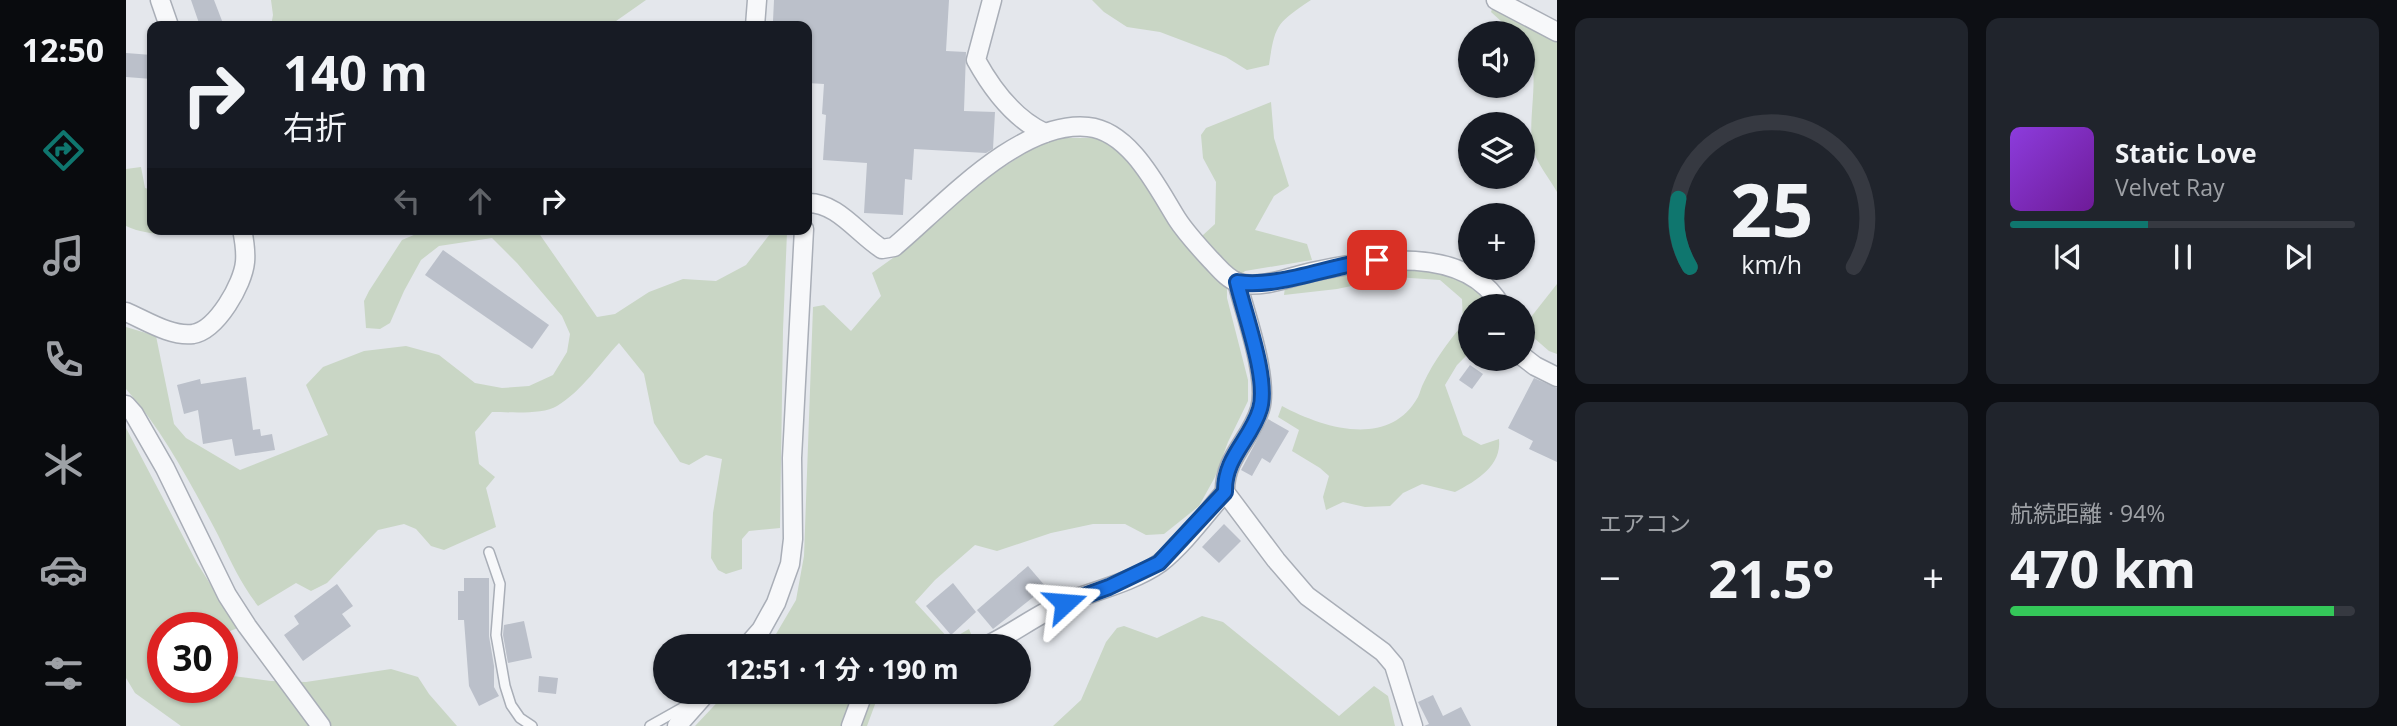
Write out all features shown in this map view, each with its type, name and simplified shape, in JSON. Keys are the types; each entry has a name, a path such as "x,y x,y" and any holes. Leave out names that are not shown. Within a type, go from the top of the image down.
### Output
{"street":[{"path":"160,0 167,21"},
{"path":"755,21 757,0"},
{"path":"992,0 976,60 985,77 1014,113 1031,127 1045,133"},
{"path":"1496,0 1557,32"},
{"path":"812,203 818,203 842,215 882,249 894,247 990,162 1045,133 1063,128 1089,127 1110,134 1131,151 1152,175 1178,221 1225,276 1237,282 1268,282 1356,262 1377,260 1450,267 1471,275 1485,284 1492,294"},
{"path":"126,312 183,334 195,334 205,328 218,318 239,279 245,263 243,235"},
{"path":"758,634 776,603 790,564 793,539 792,458 804,235"},
{"path":"1237,282 1262,391 1260,410 1228,465 1225,492 1307,596 1383,652 1394,665 1413,726"},
{"path":"1535,366 1557,377"},
{"path":"126,405 134,414 164,468 226,595 321,726"},
{"path":"1008,634 1034,617 1109,587 1159,563 1225,492"},
{"path":"677,726 697,704"},
{"path":"851,726 859,704"}],"lane":[{"path":"489,552 500,584 496,635 505,686 511,705 520,718 532,726"},
{"path":"650,726 688,704"}],"green space":[{"path":"271,0 646,0 616,21 272,21"},
{"path":"1092,0 1311,0 1284,20 1276,32 1269,65 1247,70 1226,57 1160,32 1127,27 1104,12"},
{"path":"1494,4 1524,21 1501,21 1491,12"},
{"path":"1535,27 1557,40 1557,192 1535,154 1535,112 1532,112 1533,98 1535,98"},
{"path":"1271,102 1274,138 1289,186 1274,196 1255,230 1307,244 1312,260 1245,271 1227,287 1227,298 1248,380 1248,401 1215,477 1199,506 1164,534 1146,535 1125,524 1093,524 1051,533 997,551 975,545 935,580 915,602 944,634 776,634 796,600 804,556 813,307 824,305 851,331 881,296 872,273 904,250 979,183 1033,148 1059,138 1097,138 1117,147 1190,247 1215,224 1216,182 1203,158 1201,135 1206,128"},
{"path":"141,167 147,189 147,232 126,226 126,169"},
{"path":"414,235 540,235 597,317 615,314 649,292 683,279 716,281 746,265 769,235 787,235 780,528 749,531 742,539 742,569 726,574 718,570 711,558 713,513 722,459 706,455 689,465 680,462 654,423 644,374 619,343 583,385 557,406 535,412 492,412 475,432 479,464 495,477 486,488 496,527 444,550 431,546 416,529 404,524 378,530 327,583 311,591 296,583 258,606 241,580 176,459 153,423 126,389 126,327 156,336 174,424 186,438 240,470 328,435 306,385 323,367 364,351 406,346 439,355 475,383 502,388 529,386 553,375 567,352 570,334 562,316 492,238 439,246 421,260 390,323 380,329 366,328 364,301 402,240"},
{"path":"1376,268 1440,272 1470,283 1483,294 1458,296 1440,280 1395,277 1337,289 1284,295 1285,287"},
{"path":"1557,284 1557,354 1535,339 1535,312"},
{"path":"1458,331 1458,364 1445,385 1463,435 1481,445 1499,439 1499,449 1492,465 1471,483 1455,492 1422,484 1403,493 1390,506 1365,507 1343,502 1326,510 1323,497 1329,476 1292,451 1299,430 1278,417 1282,406 1335,427 1373,428 1390,423 1406,413 1418,397"},
{"path":"126,428 197,563 228,612 147,612 147,702 135,693 126,678"},
{"path":"1202,616 1223,622 1339,716 1374,686 1388,696 1395,726 1053,726 1081,700 1106,642 1117,628 1124,626 1157,638"},
{"path":"391,669 418,677 457,726 181,726 149,703 238,703 238,677 306,682"},
{"path":"716,704 875,704 867,726 695,726"}],"building":[{"path":"191,0 214,0 222,21 198,21"},
{"path":"774,0 949,0 946,51 966,52 964,111 995,112 993,149 986,153 914,149 912,180 905,179 903,215 864,213 867,163 823,160 826,115 822,114 824,84 812,83 812,21 773,21"},
{"path":"126,53 147,55 147,79 126,77"},
{"path":"443,250 549,325 532,349 425,275"},
{"path":"1466,371 1479,371 1483,374 1472,389 1459,380"},
{"path":"246,377 253,430 260,429 261,436 272,434 275,450 235,456 232,439 203,444 198,410 184,414 177,385 200,379 201,384"},
{"path":"1534,378 1557,388 1557,462 1529,449 1533,441 1508,428"},
{"path":"1268,419 1289,431 1270,463 1262,458 1252,476 1241,470"},
{"path":"1224,524 1241,541 1219,563 1202,547"},
{"path":"1028,566 1046,587 993,629 977,610"},
{"path":"464,578 489,578 489,636 494,687 499,696 479,706 469,686 464,620 458,620 458,591 464,591"},
{"path":"953,583 976,612 950,634 926,606"},
{"path":"337,584 353,606 342,614 351,626 303,661 284,635 299,624 294,616"},
{"path":"524,621 532,658 508,663 504,625"},
{"path":"539,676 558,678 556,694 538,692"},
{"path":"1433,695 1443,716 1461,707 1471,726 1424,726 1429,724 1418,702"}],"route":[{"path":"1065,603 1109,587 1159,563 1225,492 1228,465 1260,410 1262,391 1237,282 1268,282 1356,262 1377,260"}]}
